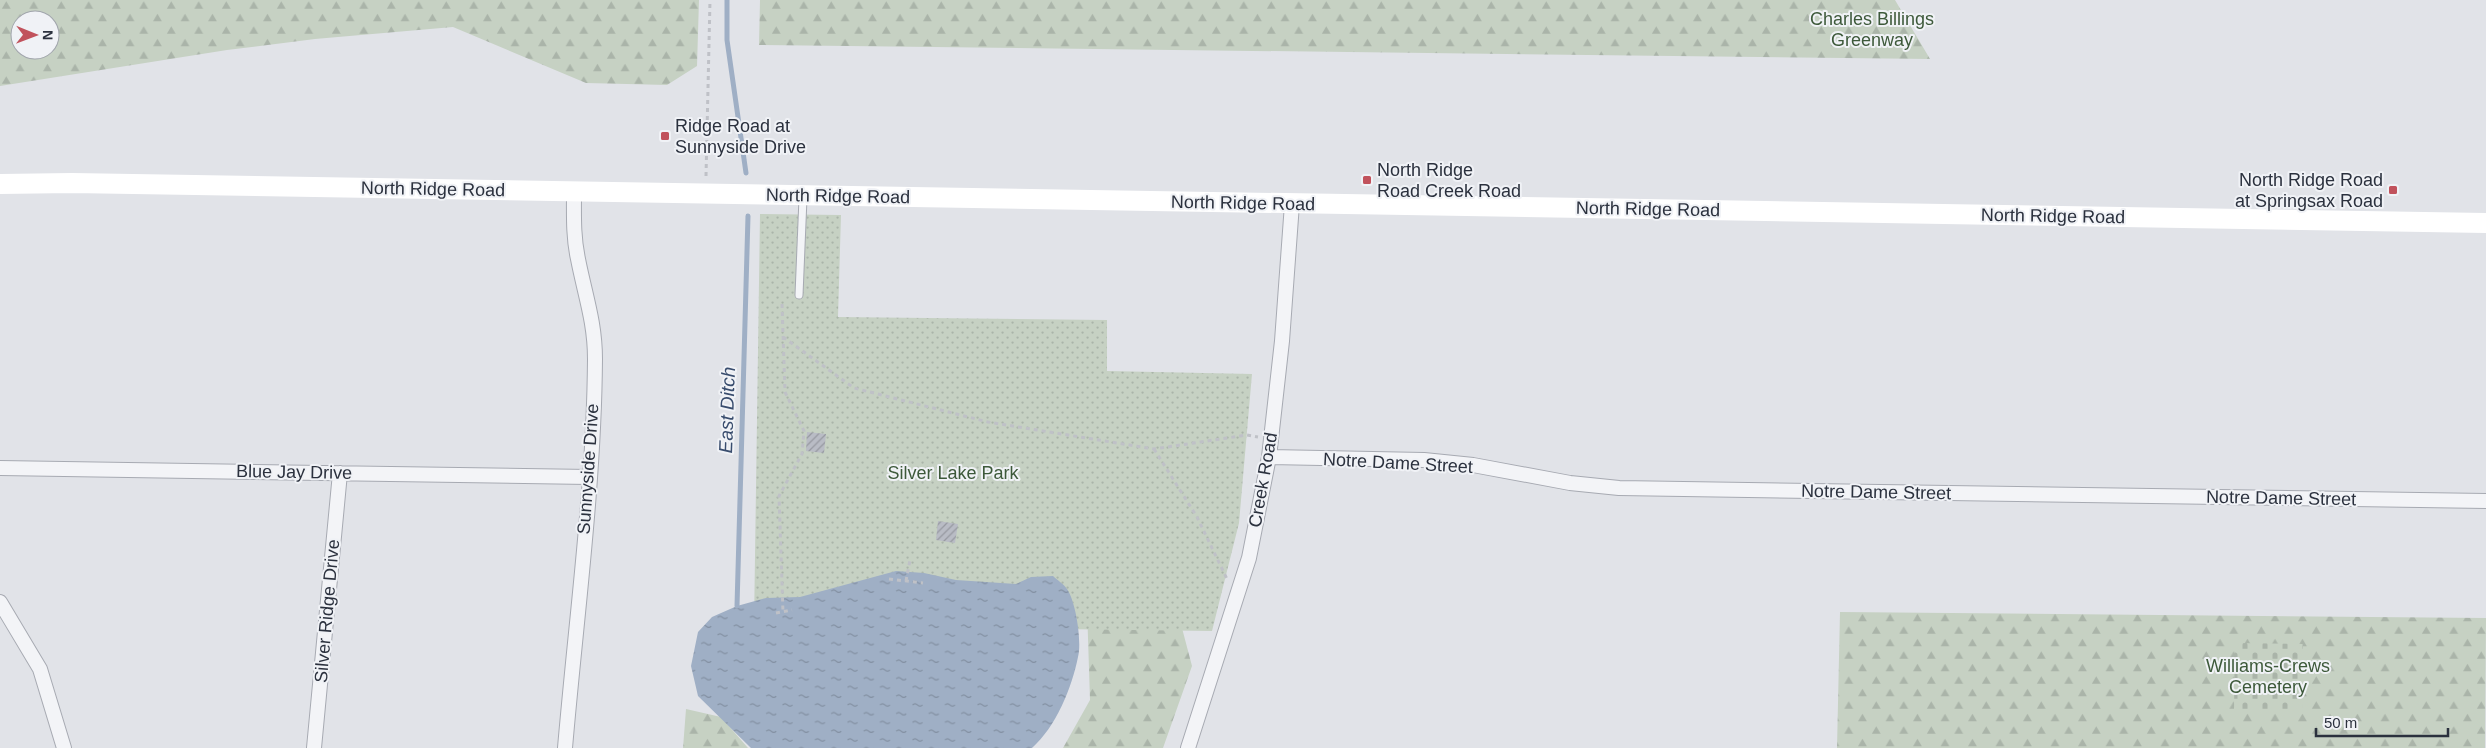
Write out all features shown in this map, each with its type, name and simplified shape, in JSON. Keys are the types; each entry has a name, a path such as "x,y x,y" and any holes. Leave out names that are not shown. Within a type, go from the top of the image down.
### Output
{"street":[{"name":"North Ridge Road","path":"0,184 72,182 2486,223"},
{"name":"Sunnyside Drive","path":"565,748 589,477 595,358 593,318 578,260 573,228 574,191"},
{"name":"Creek Road","path":"1188,748 1249,558 1269,457 1282,341 1292,204"},
{"name":"Notre Dame Street","path":"1269,457 1424,460 1473,465 1570,483 1618,488 2486,501"},
{"name":"Blue Jay Drive","path":"0,468 589,477"},
{"name":"Silver Ridge Drive","path":"314,748 340,473"},
{"path":"0,602 40,669 64,748"}],"lane":[{"path":"799,295 804,195"}],"path":[{"path":"706,176 710,0"},
{"path":"782,304 785,392 804,431 802,454 779,496 783,612"},
{"path":"783,337 854,388 988,422 1154,449 1247,436"},
{"path":"1154,449 1197,517 1236,600"},
{"path":"906,581 910,560"},
{"path":"888,579 923,583"},
{"path":"776,613 792,610"}],"green space":[{"path":"0,0 699,0 697,66 667,85 586,83 453,27 315,39 227,50 0,86"},
{"name":"Charles Billings Greenway","path":"760,0 1895,0 1930,59 759,45"},
{"name":"Silver Lake Park","path":"760,214 841,215 838,317 1107,320 1107,371 1252,374 1239,523 1212,631 754,625"},
{"path":"1173,594 1192,666 1163,748 1063,748 1090,700 1087,607"},
{"path":"1840,612 2486,618 2485,748 1837,748"},
{"name":"Williams-Crews Cemetery","path":"2235,643 2303,644 2302,711 2234,709"},
{"path":"686,709 721,717 748,748 683,748"}],"water":[{"path":"896,571 924,573 956,580 1016,584 1031,577 1053,576 1066,587 1073,603 1077,622 1078,657 1072,681 1056,718 1032,748 751,748 698,696 691,666 698,632 712,617 737,606 766,598 800,597"}],"building":[{"path":"807,432 826,434 824,453 806,451"},
{"path":"938,521 958,524 955,543 936,540"}],"waterway":[{"name":"East Ditch","path":"727,0 727,40 746,173"},
{"name":"East Ditch","path":"737,606 748,216"}],"place":[{"name":"Ridge Road at Sunnyside Drive","path":"665,136"},
{"name":"North Ridge Road Creek Road","path":"1367,180"},
{"name":"North Ridge Road at Springsax Road","path":"2393,190"}]}
